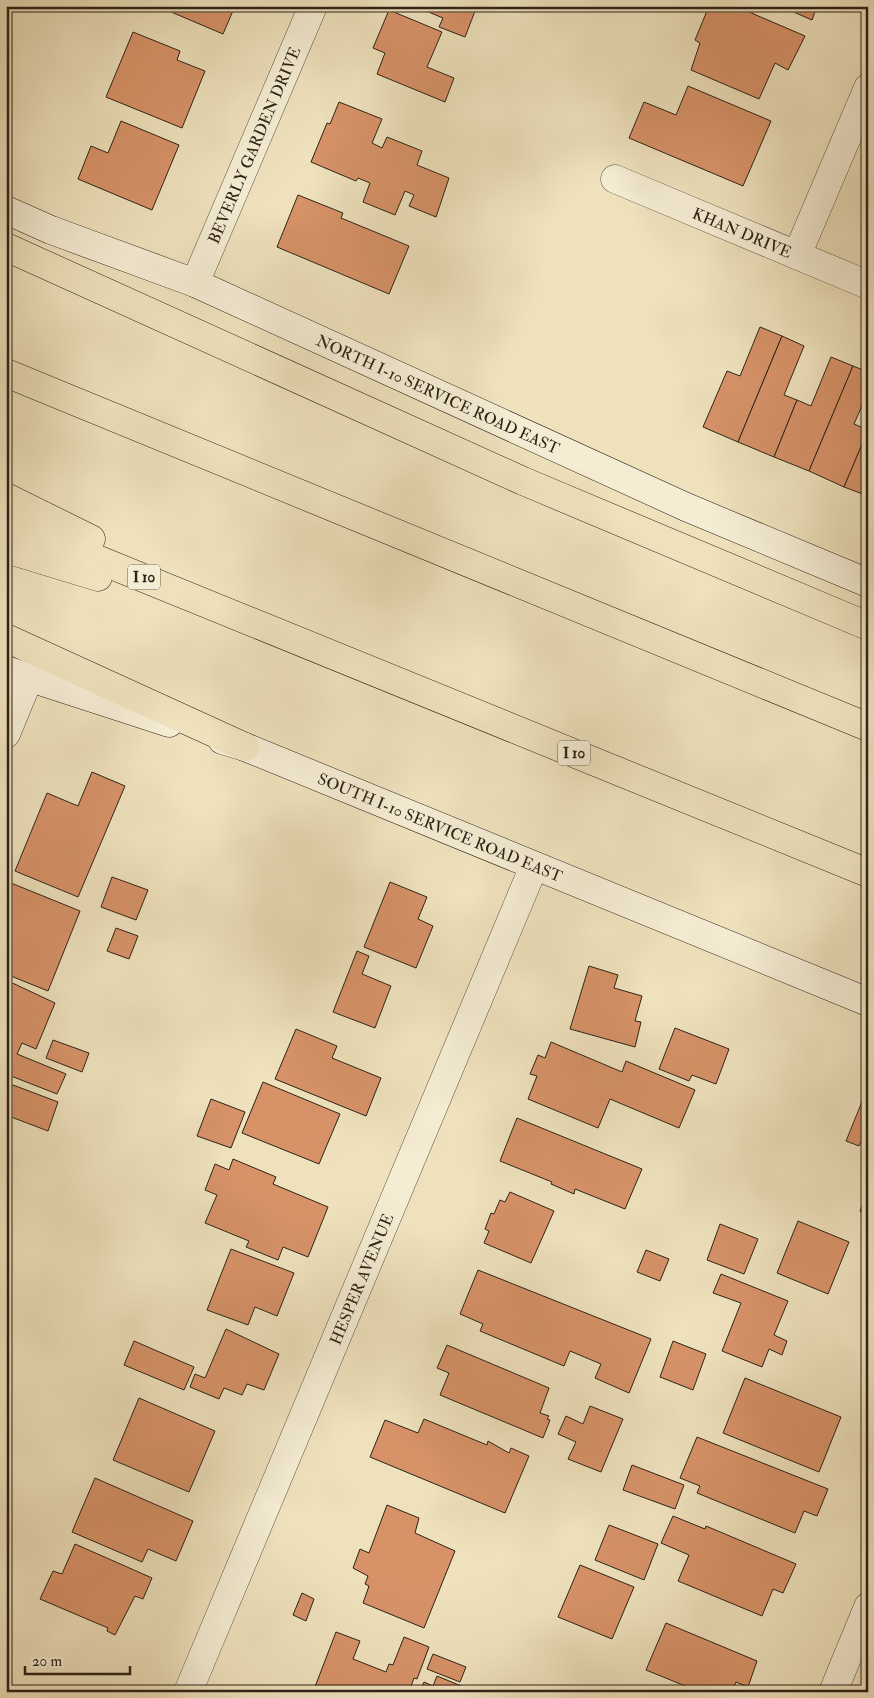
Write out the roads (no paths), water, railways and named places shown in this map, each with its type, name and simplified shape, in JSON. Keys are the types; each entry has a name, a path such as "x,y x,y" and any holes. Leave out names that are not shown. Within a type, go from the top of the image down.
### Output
{"highway":[{"path":"6,247 523,481 868,626"},
{"path":"6,373 868,727"},
{"path":"6,497 281,632"},
{"name":"I 10","path":"6,522 281,632 868,873"},
{"path":"6,549 281,632"},
{"path":"6,638 245,747"}],"street":[{"name":"BEVERLY GARDEN DRIVE","path":"195,284 313,6"},
{"path":"797,255 868,88"},
{"name":"KHAN DRIVE","path":"615,180 868,285"},
{"name":"NORTH I-10 SERVICE ROAD EAST","path":"6,210 50,230 195,284 686,507 868,583"},
{"path":"6,734 18,674"},
{"name":"SOUTH I-10 SERVICE ROAD EAST","path":"18,674 245,747 868,1002"},
{"name":"HESPER AVENUE","path":"188,1692 534,866"},
{"path":"832,1692 868,1607"}]}
